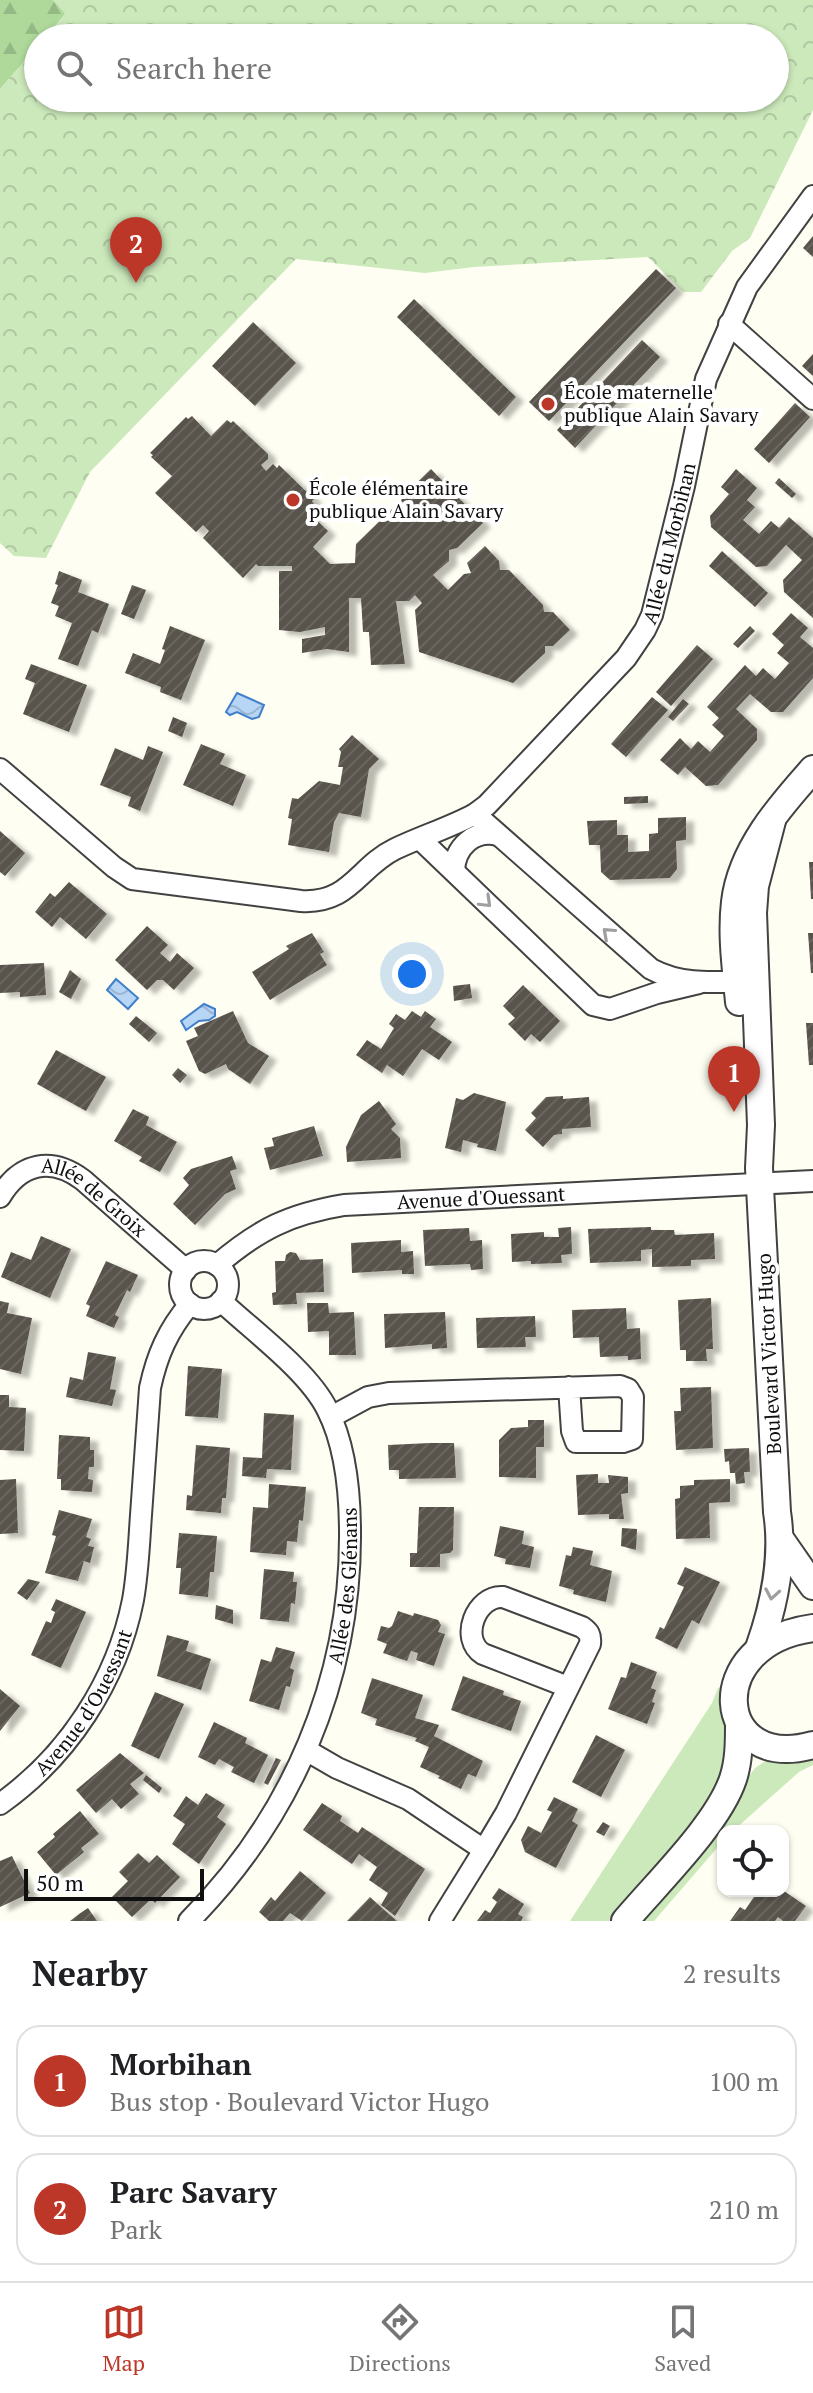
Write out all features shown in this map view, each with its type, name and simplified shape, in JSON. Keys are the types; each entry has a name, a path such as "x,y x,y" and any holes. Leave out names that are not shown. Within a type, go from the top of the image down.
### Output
{"street":[{"name":"Allée du Morbihan","path":"0,769 114,867 137,880 319,901 342,892 387,853 475,814 626,658 645,630 652,615 684,486 703,390 747,287 813,196"},
{"path":"729,324 813,399"},
{"name":"Boulevard Victor Hugo","path":"733,1781 739,1744 734,1692 746,1660 759,1648 766,1629 781,1540 759,1176 761,1125 746,981 755,886 772,821 813,769"},
{"path":"475,814 640,961 660,973 699,983"},
{"path":"454,871 458,855 470,839 487,833 498,835"},
{"path":"421,840 593,1005 606,1009 699,983 746,981"},
{"path":"622,1004 639,978 640,961"},
{"name":"Allée de Groix","path":"0,1197 14,1178 24,1171 45,1165 64,1168 83,1180 186,1270"},
{"name":"Avenue d'Ouessant","path":"217,1265 247,1239 271,1225 303,1212 344,1205 759,1176 813,1181"},
{"path":"200,1261 217,1265 228,1282 227,1292 221,1301 206,1308 190,1304 180,1288 186,1270 200,1261"},
{"name":"Allée des Glénans","path":"189,1921 226,1882 253,1847 287,1791 306,1750 337,1659 348,1585 348,1494 340,1445 331,1417 310,1384 221,1301"},
{"name":"Avenue d'Ouessant","path":"0,1804 38,1772 74,1732 91,1708 112,1667 125,1630 136,1582 150,1388 167,1336 190,1304"},
{"path":"331,1417 368,1397 389,1393 569,1387"},
{"name":"Boulevard Victor Hugo","path":"781,1540 813,1586"},
{"path":"440,1921 506,1813 590,1644 586,1630 503,1597 483,1603 472,1629 474,1648 568,1687"},
{"path":"759,1648 779,1637 813,1628"},
{"path":"739,1724 756,1741 773,1748 813,1745"},
{"path":"625,1921 708,1824 733,1781 745,1767 773,1748"},
{"path":"306,1750 337,1768 408,1799 484,1850"}],"green space":[{"path":"0,0 53,0 66,13 57,24 24,24 24,62 0,89"},
{"path":"53,0 813,0 813,110 750,238 732,251 701,292 683,292 648,257 474,267 425,273 296,259 90,472 46,558 14,556 0,543 0,89 24,62 24,112 789,112 789,24 57,24 65,14"},
{"path":"723,1686 731,1746 716,1790 682,1838 610,1921 570,1921 712,1703 718,1688"},
{"path":"813,1754 813,1765 799,1772 740,1825 717,1825 717,1848 654,1921 640,1921 755,1768 767,1760"}],"water":[{"path":"237,693 264,705 259,717 252,719 237,712 230,715 226,712"},
{"path":"116,979 138,998 128,1009 107,990"},
{"path":"204,1004 215,1009 215,1016 199,1021 186,1030 181,1021"}],"building":[{"path":"813,236 813,257 803,248"},
{"path":"656,269 676,288 549,421 529,402"},
{"path":"414,299 516,397 499,416 397,317"},
{"path":"253,322 296,363 255,406 212,366"},
{"path":"642,340 660,357 575,448 557,430"},
{"path":"813,354 813,376 802,366"},
{"path":"795,403 810,417 769,463 754,449"},
{"path":"192,416 211,436 227,420 233,421 268,454 268,459 261,465 266,471 273,464 277,468 279,465 314,499 314,504 307,511 328,531 313,547 330,564 355,563 356,544 393,508 400,506 402,497 431,469 483,523 457,548 449,550 449,561 433,575 448,590 464,574 471,573 467,563 485,546 499,561 500,570 509,570 543,605 544,612 553,612 570,630 553,646 545,646 545,653 513,683 419,652 415,610 422,603 415,595 409,601 396,601 405,664 371,665 369,632 363,632 361,598 349,598 349,652 327,649 302,653 302,639 325,635 325,627 300,632 279,630 279,571 292,571 292,566 256,564 243,578 203,538 209,531 203,525 196,532 155,493 172,476 150,453 186,417"},
{"path":"736,469 757,488 747,500 755,507 743,520 759,534 771,521 779,528 789,517 813,538 813,618 784,592 783,580 802,560 786,545 767,566 756,567 711,527 710,516 729,494 721,487"},
{"path":"779,478 796,494 792,498 775,483"},
{"path":"722,551 768,593 755,607 709,566"},
{"path":"59,571 82,580 78,592 109,604 98,633 92,630 78,666 58,659 72,623 55,616 59,606 51,603 58,585 55,584"},
{"path":"132,585 146,590 134,619 121,614"},
{"path":"791,613 808,628 800,637 813,648 813,678 783,712 771,712 750,694 736,709 757,729 757,740 718,785 706,786 685,767 678,775 660,760 680,738 691,749 698,741 710,752 724,736 712,725 719,718 707,707 745,665 756,676 763,668 775,679 789,663 777,653 784,645 772,634"},
{"path":"170,626 205,640 181,700 160,692 161,687 125,673 133,653 160,664"},
{"path":"750,626 755,631 738,648 733,644"},
{"path":"697,645 713,659 671,706 656,692"},
{"path":"31,664 87,685 69,732 23,714 35,683 25,679"},
{"path":"652,697 668,710 626,757 611,744"},
{"path":"683,699 689,704 673,721 668,717"},
{"path":"173,717 187,723 182,737 168,731"},
{"path":"352,735 379,759 369,769 361,817 339,813 334,822 329,852 288,845 292,798 298,799 319,781 340,785 343,767 338,767 339,749"},
{"path":"201,744 225,754 220,764 246,775 233,806 183,785"},
{"path":"148,746 163,752 140,811 128,806 131,797 100,785 115,748 143,760"},
{"path":"648,796 648,803 624,804 624,797"},
{"path":"686,817 686,840 676,841 677,869 670,878 610,880 601,872 600,845 589,845 587,821 617,820 617,835 628,835 628,852 649,851 649,834 658,833 658,818"},
{"path":"0,831 25,853 5,876 0,872"},
{"path":"809,862 813,862 813,899 811,899"},
{"path":"69,882 107,914 86,939 60,917 52,927 35,912 50,893 55,897"},
{"path":"147,926 168,945 160,953 170,962 177,953 194,968 174,990 163,980 157,980 147,990 115,960"},
{"path":"312,933 324,952 320,954 327,965 270,1000 252,972 289,949 286,946"},
{"path":"808,933 813,933 813,973 811,973"},
{"path":"44,963 46,995 20,997 20,992 0,993 0,965"},
{"path":"70,970 81,979 71,999 59,992"},
{"path":"470,984 472,998 454,1001 453,986"},
{"path":"523,985 560,1021 540,1042 531,1034 525,1041 508,1024 515,1018 503,1006"},
{"path":"233,1011 248,1043 269,1056 250,1084 228,1069 226,1064 205,1074 199,1071 186,1041 198,1036 194,1028"},
{"path":"412,1011 421,1017 425,1011 436,1019 430,1027 452,1042 439,1060 422,1049 403,1076 387,1065 382,1073 356,1055 367,1040 381,1049 394,1028 389,1024 396,1014 405,1020"},
{"path":"136,1016 157,1033 149,1042 129,1024"},
{"path":"806,1023 813,1023 813,1065 809,1065"},
{"path":"56,1050 106,1077 86,1111 37,1084"},
{"path":"178,1068 187,1075 180,1083 172,1075"},
{"path":"474,1093 506,1102 496,1151 463,1140 461,1152 445,1148 456,1098 463,1100"},
{"path":"563,1096 563,1099 589,1097 591,1127 562,1129 562,1134 554,1135 543,1147 525,1130 536,1118 531,1113 546,1097"},
{"path":"379,1101 396,1124 391,1129 400,1138 401,1158 347,1162 346,1147 361,1115"},
{"path":"133,1109 149,1117 146,1125 177,1142 160,1172 139,1161 142,1157 114,1141"},
{"path":"314,1126 323,1156 270,1170 264,1148 274,1146 272,1138"},
{"path":"232,1156 237,1169 230,1171 236,1189 225,1194 195,1225 173,1204 189,1185 183,1178 191,1169"},
{"path":"571,1227 572,1254 561,1255 562,1263 512,1262 511,1234 544,1232 544,1237 559,1237 558,1228"},
{"path":"651,1227 651,1230 674,1230 675,1235 714,1233 715,1259 691,1260 691,1266 652,1267 652,1249 641,1250 641,1261 590,1263 588,1229"},
{"path":"469,1228 470,1241 482,1240 483,1269 471,1270 470,1264 425,1266 423,1230"},
{"path":"41,1236 71,1249 50,1298 1,1277 11,1252 31,1260"},
{"path":"401,1240 401,1252 413,1251 414,1274 402,1274 402,1270 352,1273 351,1243"},
{"path":"290,1252 296,1253 300,1260 323,1259 324,1292 296,1293 297,1304 273,1305 272,1293 276,1292 275,1261 285,1261"},
{"path":"106,1261 138,1275 115,1315 119,1317 114,1328 86,1316 90,1306 86,1304"},
{"path":"711,1298 713,1349 706,1349 707,1361 686,1361 686,1350 680,1350 678,1300"},
{"path":"0,1301 9,1303 7,1313 32,1318 21,1374 0,1369"},
{"path":"307,1303 328,1303 329,1313 354,1312 356,1355 329,1355 329,1331 308,1332"},
{"path":"626,1308 627,1329 640,1328 641,1359 600,1357 599,1337 573,1338 572,1310"},
{"path":"445,1312 447,1348 432,1349 432,1344 385,1348 384,1314"},
{"path":"535,1316 536,1337 525,1337 526,1347 477,1348 476,1318"},
{"path":"88,1352 116,1357 110,1389 116,1390 112,1406 66,1397 70,1377 83,1380"},
{"path":"188,1366 222,1369 218,1418 185,1416"},
{"path":"711,1387 713,1448 676,1450 674,1411 681,1411 680,1388"},
{"path":"0,1395 9,1395 9,1407 26,1408 24,1451 0,1450"},
{"path":"264,1413 294,1415 291,1470 267,1469 266,1478 242,1476 243,1457 262,1458"},
{"path":"528,1420 544,1420 544,1447 536,1447 536,1478 499,1477 499,1440 511,1428 528,1427"},
{"path":"59,1435 90,1437 94,1467 89,1467 88,1479 93,1480 92,1492 61,1490 61,1479 57,1479"},
{"path":"454,1443 456,1478 399,1479 399,1470 389,1470 388,1445"},
{"path":"196,1445 230,1448 226,1498 222,1498 221,1513 186,1510 187,1495 192,1496"},
{"path":"749,1448 750,1472 744,1472 745,1483 736,1484 735,1473 730,1473 729,1461 725,1462 724,1449"},
{"path":"598,1474 598,1483 609,1483 608,1475 628,1477 628,1493 621,1494 624,1519 609,1519 609,1514 578,1515 576,1475"},
{"path":"16,1479 18,1533 0,1534 0,1480"},
{"path":"730,1479 730,1502 709,1503 710,1538 676,1539 675,1499 680,1498 680,1486 694,1485 694,1480"},
{"path":"269,1484 306,1487 303,1521 299,1520 297,1542 287,1541 286,1555 250,1552 253,1507 268,1508"},
{"path":"419,1507 454,1507 453,1550 440,1554 440,1567 410,1567 410,1553 417,1553"},
{"path":"59,1510 92,1519 86,1537 91,1539 88,1546 94,1547 90,1563 84,1561 78,1581 45,1573 56,1536 52,1535"},
{"path":"500,1526 524,1531 522,1544 534,1547 530,1568 505,1564 506,1559 494,1556"},
{"path":"622,1528 637,1529 636,1550 621,1546"},
{"path":"179,1533 217,1536 208,1597 179,1594 181,1568 176,1568"},
{"path":"573,1547 593,1551 590,1565 612,1571 606,1602 573,1594 574,1590 559,1586 566,1555 571,1556"},
{"path":"685,1567 720,1582 699,1624 692,1620 677,1649 655,1638 660,1627 664,1629 684,1587 677,1584"},
{"path":"264,1569 294,1572 293,1582 297,1582 295,1604 291,1603 289,1622 260,1619"},
{"path":"28,1579 40,1582 27,1600 17,1593"},
{"path":"56,1599 86,1612 61,1668 31,1655 46,1621 51,1623 55,1612 51,1610"},
{"path":"216,1605 233,1610 233,1624 215,1619"},
{"path":"398,1611 438,1620 441,1625 438,1632 445,1634 434,1666 416,1660 418,1653 411,1651 407,1661 383,1653 387,1644 377,1640 381,1626 392,1626"},
{"path":"167,1635 189,1641 186,1651 211,1659 201,1690 157,1676"},
{"path":"276,1647 295,1652 290,1668 294,1670 290,1687 286,1686 279,1710 249,1701 261,1659 271,1662"},
{"path":"631,1662 657,1672 651,1688 656,1690 652,1702 655,1703 647,1724 608,1709 621,1677 626,1678"},
{"path":"463,1676 504,1691 503,1695 521,1701 511,1731 451,1710"},
{"path":"372,1678 423,1695 415,1718 439,1725 434,1736 483,1761 476,1777 468,1774 461,1789 438,1778 440,1776 420,1767 429,1747 415,1741 417,1738 375,1725 377,1719 361,1713"},
{"path":"0,1689 20,1706 0,1731"},
{"path":"155,1692 184,1704 159,1759 131,1746"},
{"path":"214,1722 247,1738 245,1743 268,1755 254,1783 231,1772 234,1767 219,1759 215,1765 198,1757"},
{"path":"596,1735 625,1750 601,1797 572,1782"},
{"path":"120,1753 144,1773 130,1784 139,1794 121,1809 112,1799 96,1813 76,1790"},
{"path":"276,1758 281,1760 268,1785 264,1783"},
{"path":"146,1775 162,1788 159,1793 143,1780"},
{"path":"206,1793 225,1805 217,1817 226,1824 199,1864 172,1844 185,1824 173,1816 186,1796 198,1805"},
{"path":"554,1797 578,1809 572,1821 578,1825 556,1868 525,1852 521,1840 528,1826 541,1833 552,1812 547,1810"},
{"path":"322,1803 342,1816 340,1821 358,1833 362,1827 425,1869 395,1916 381,1905 388,1893 369,1880 377,1867 359,1854 352,1864 303,1830"},
{"path":"80,1811 99,1834 81,1848 84,1852 56,1875 37,1852"},
{"path":"603,1822 610,1826 604,1836 596,1832"},
{"path":"138,1853 149,1863 157,1855 180,1877 155,1903 151,1899 132,1917 112,1897 128,1881 119,1872"},
{"path":"12,1856 30,1893 0,1907 0,1861"},
{"path":"300,1871 326,1893 302,1921 290,1913 283,1921 269,1921 259,1912 271,1897 275,1901"},
{"path":"499,1888 524,1904 518,1914 523,1917 521,1921 477,1921 485,1910 490,1913 497,1902 492,1898"},
{"path":"789,1894 806,1906 795,1921 783,1921 778,1917 775,1921 730,1921 740,1907 745,1910 754,1897 789,1897"},
{"path":"370,1897 382,1908 397,1921 347,1921"},
{"path":"88,1908 97,1921 70,1921 79,1914"}],"place":[{"name":"Parc Savary","path":"136,283"},
{"name":"École maternelle publique Alain Savary","path":"548,404"},
{"name":"École élémentaire publique Alain Savary","path":"293,500"},
{"name":"Morbihan","path":"734,1112"}]}
